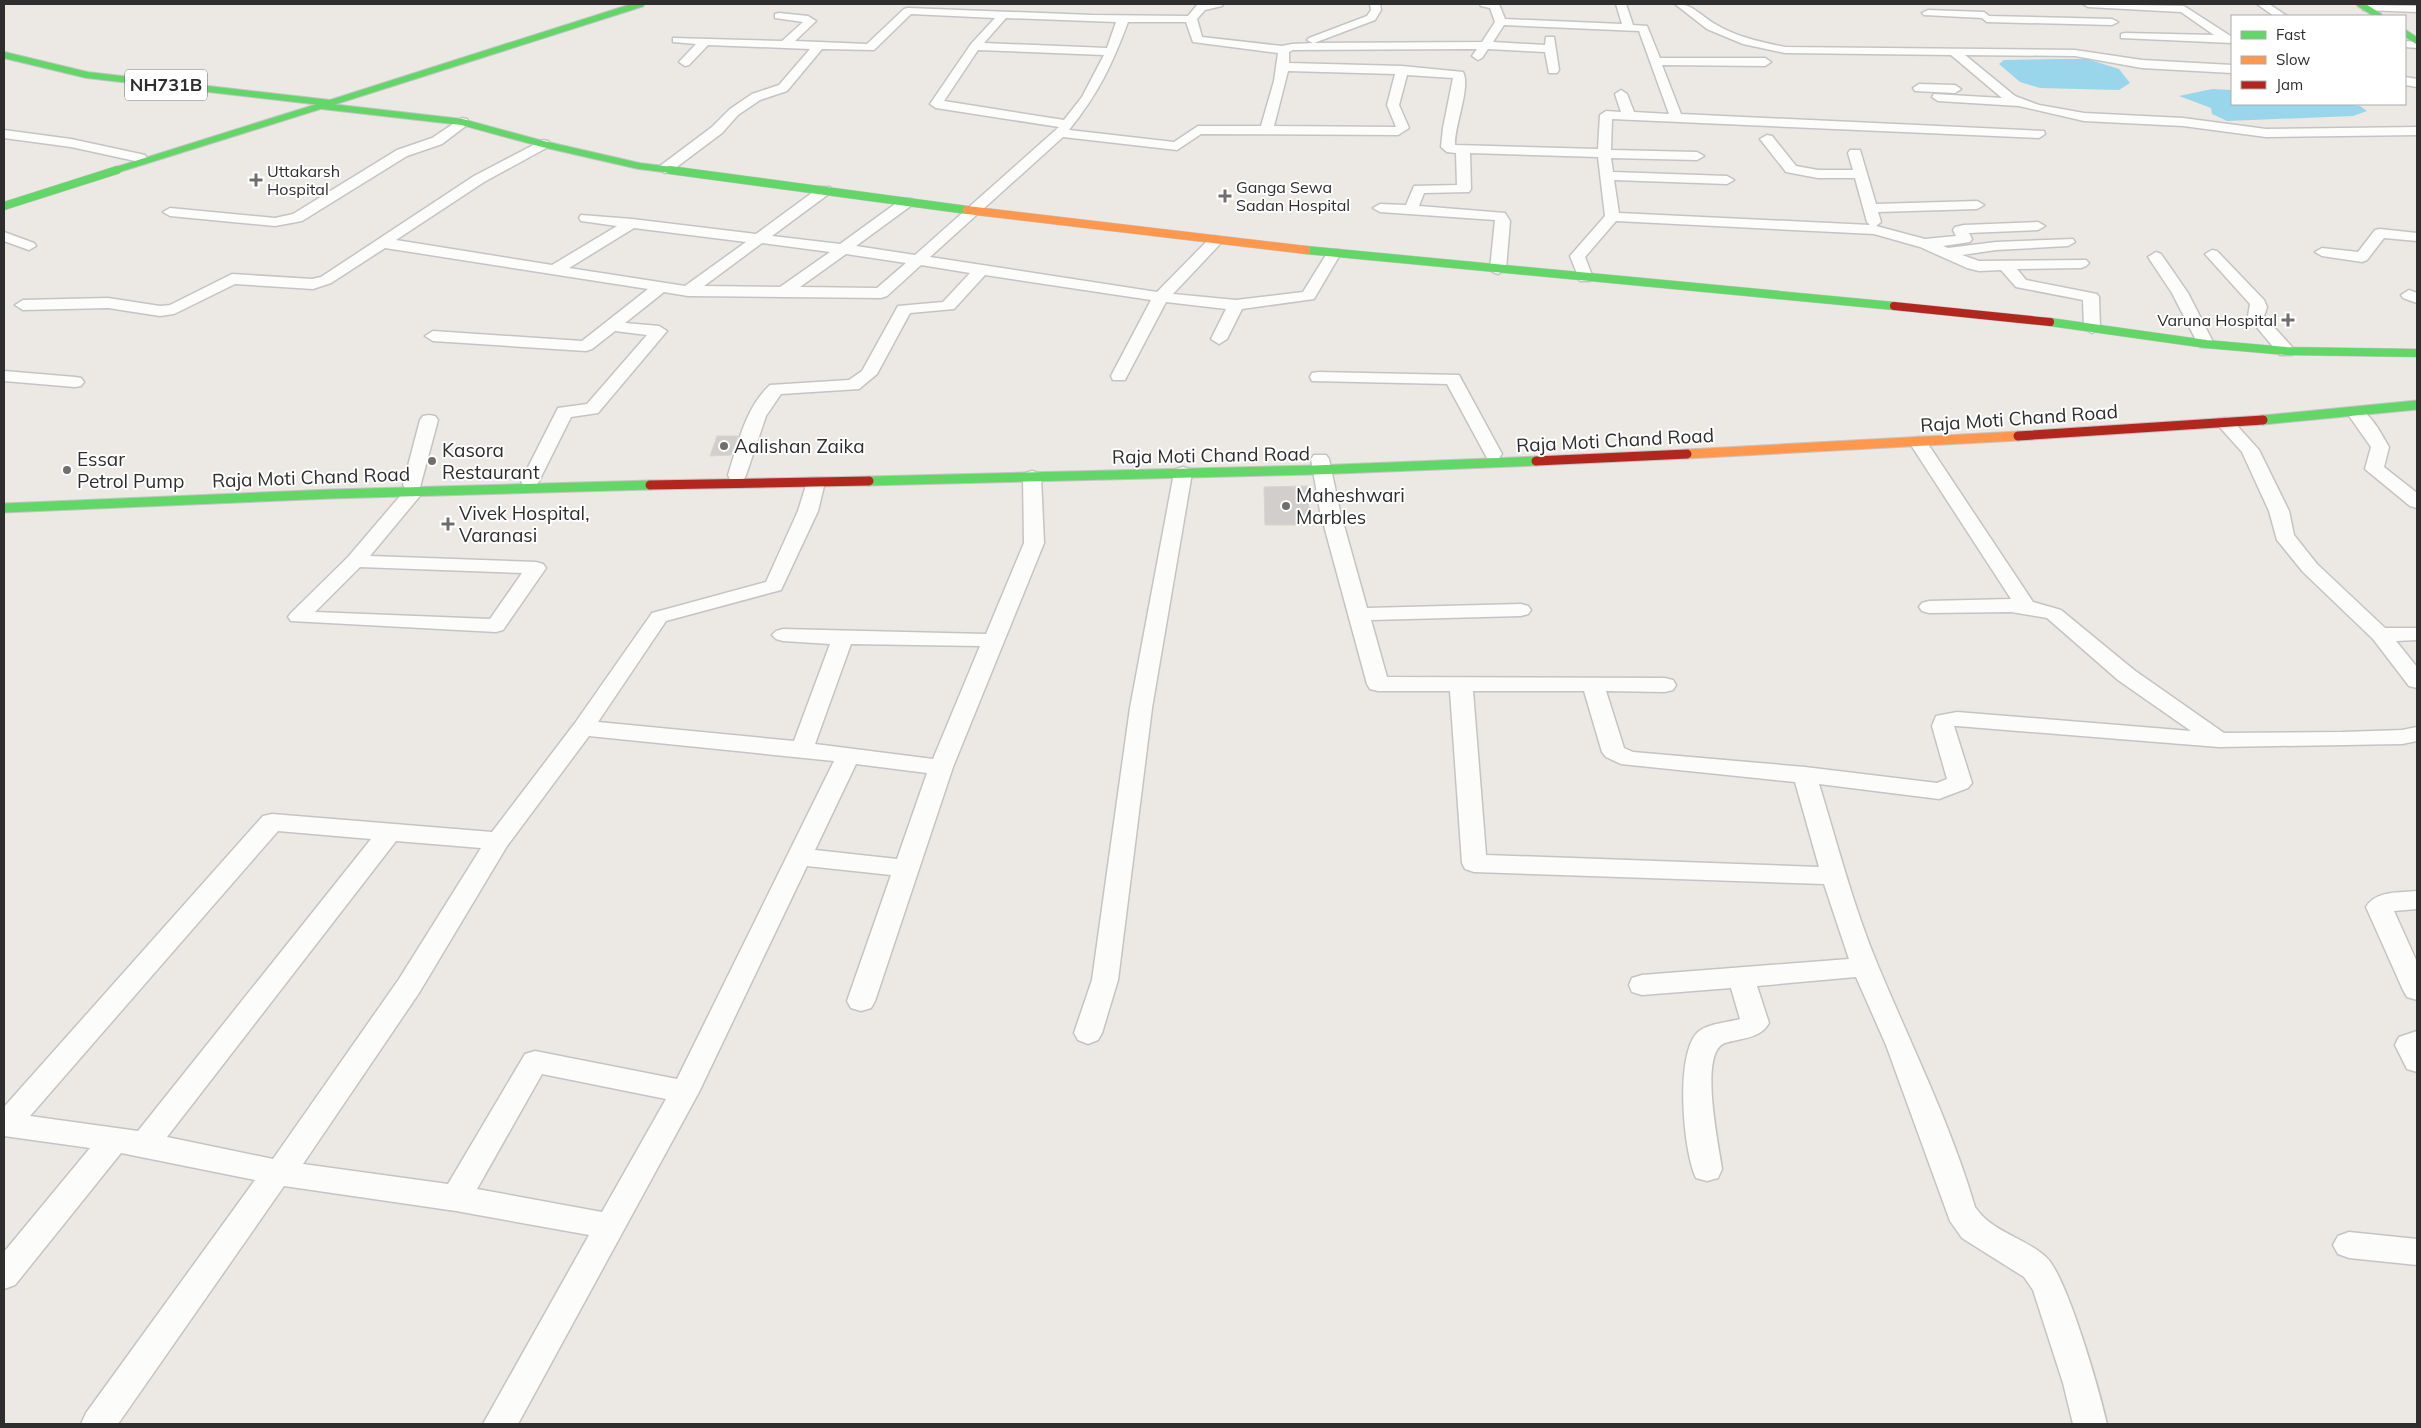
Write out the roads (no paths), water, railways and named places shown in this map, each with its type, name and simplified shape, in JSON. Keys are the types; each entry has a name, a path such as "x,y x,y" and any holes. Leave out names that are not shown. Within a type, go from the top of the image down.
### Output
{"main road":[{"name":"NH731B","path":"323,104 629,4"},
{"name":"NH731B","path":"4,54 61,70 96,76 323,104 642,4"},
{"path":"2350,4 2377,15"},
{"path":"4,63 118,86 323,104 394,115 462,122 543,144 639,166 972,211 1334,253 2012,318 2206,344 2286,351 2417,353"},
{"path":"4,201 140,158 323,104"},
{"path":"4,206 323,104"},
{"path":"4,499 284,487 414,488 530,481 737,474 1321,464 2028,427 2293,409 2417,397"},
{"name":"Raja Moti Chand Road","path":"4,508 414,488 816,482 1183,473 1321,464 1918,442 2225,423 2356,413 2417,405"}],"street":[{"path":"1092,18 1101,4"},
{"path":"1191,19 1201,5 1218,4"},
{"path":"1288,48 1371,18 1376,10 1375,4"},
{"path":"1485,4 1495,6 1501,22"},
{"path":"1621,4 1629,28"},
{"path":"1680,4 1711,28 1761,46 1818,51 2074,53 2142,64 2231,69"},
{"path":"1974,4 2000,29"},
{"path":"2088,4 2184,9 2230,40"},
{"path":"2094,4 2128,39 2185,38 2230,40"},
{"path":"2262,4 2279,15"},
{"path":"677,40 870,48 908,11 922,8 1003,15 1191,19"},
{"path":"2365,9 2417,9"},
{"path":"1928,14 2112,22"},
{"path":"1003,15 975,46 936,104 1063,128 1178,146 1198,130 1402,130 1392,105 1402,70"},
{"path":"779,16 808,18 810,21 784,44"},
{"path":"384,243 688,291 881,293 1063,128 1088,98 1111,52 1123,19"},
{"path":"1191,19 1197,40 1288,48 1550,44 1553,70"},
{"path":"1501,22 1643,28 1676,116"},
{"path":"1476,59 1501,22"},
{"path":"2185,38 2219,69"},
{"path":"684,62 705,41"},
{"path":"665,169 716,130 734,112 756,97 783,88 819,46"},
{"path":"975,46 1111,52"},
{"path":"1363,68 1364,47"},
{"path":"1266,131 1288,48"},
{"path":"1954,52 2011,99 2036,108 2084,117 2184,122 2259,132 2314,134 2417,131"},
{"path":"1655,61 1765,62"},
{"path":"1284,66 1402,70 1459,75 1450,118 1448,141 1450,148 1462,150 1697,156"},
{"path":"1919,88 2001,91"},
{"path":"1621,94 1628,114"},
{"path":"1938,97 2023,104"},
{"path":"1585,278 1577,256 1612,217 1604,153 1606,115 1676,116 2039,134"},
{"path":"170,212 286,222 313,208 402,153 437,141 462,122"},
{"path":"4,134 71,143 140,158"},
{"path":"1767,138 1791,169 1809,173 1860,174"},
{"path":"23,304 108,303 169,311 232,279 319,283 384,243 479,179 543,144"},
{"path":"1411,210 1419,190 1464,189 1462,150"},
{"path":"1855,153 1876,230"},
{"path":"1608,176 1727,180"},
{"path":"688,291 824,190"},
{"path":"784,292 908,202"},
{"path":"1870,208 1977,205"},
{"path":"1380,208 1500,216 1503,220 1498,269"},
{"path":"1612,217 1876,230 1893,238 1924,244 1975,265 2081,263"},
{"path":"586,218 845,249 1161,297 1236,305 1308,296 1334,253"},
{"path":"554,270 632,223"},
{"path":"1924,244 1963,240 1965,239 1960,230 1964,228 2038,226"},
{"path":"2322,252 2362,257 2380,233 2417,237"},
{"path":"4,236 29,246"},
{"path":"1119,376 1161,297 1216,240"},
{"path":"1946,253 1996,246 2068,242"},
{"path":"2212,254 2258,304 2256,316 2286,351"},
{"path":"2156,257 2180,293 2206,344"},
{"path":"2005,265 2021,284 2091,297 2092,328"},
{"path":"737,474 758,415 770,393 776,389 853,385 869,374 904,309 948,306 980,271"},
{"path":"433,336 586,346 660,287"},
{"path":"1219,339 1236,305"},
{"path":"530,481 564,412 592,408 659,331 612,326"},
{"path":"4,376 75,382"},
{"path":"1318,377 1453,379 1493,454"},
{"path":"2356,413 2380,447 2374,469 2417,502"},
{"path":"354,561 536,568 496,626 298,617 354,561 414,488 429,420"},
{"path":"2225,423 2250,450 2279,511 2284,536 2310,568 2380,635 2417,681"},
{"path":"1918,442 2026,607"},
{"path":"1321,464 1330,511 1378,684 1665,685"},
{"path":"1088,1033 1105,980 1141,708 1183,473"},
{"path":"861,1001 941,767 1034,543 1032,477"},
{"path":"98,1424 277,1173 284,1168 409,986 498,841 583,728 659,617 774,586 808,511 816,482"},
{"path":"1929,607 2026,607 2045,610 2054,614 2126,675 2218,740"},
{"path":"1358,614 1521,610"},
{"path":"2380,635 2417,634"},
{"path":"783,635 843,638 994,640"},
{"path":"802,748 843,638"},
{"path":"1461,684 1474,862 1834,876"},
{"path":"1593,685 1614,752 1618,756 1629,759 1805,775 1940,791 1960,783 1943,726 1944,721 1956,719 2218,740 2350,739 2402,737 2417,734"},
{"path":"583,728 802,748 848,756 941,767"},
{"path":"500,1424 685,1092 848,756"},
{"path":"1805,775 1834,876 1865,967 1900,1045 1954,1187 1961,1212 1973,1229 2035,1267 2046,1285 2080,1383 2090,1424"},
{"path":"5,1124 272,822 498,841"},
{"path":"145,1144 389,833"},
{"path":"799,857 906,868"},
{"path":"2417,900 2386,903 2379,907 2417,990"},
{"path":"1642,984 1865,967"},
{"path":"1707,1169 1697,1080 1699,1054 1702,1044 1710,1038 1755,1023 1741,977"},
{"path":"2417,1042 2409,1045 2417,1061"},
{"path":"456,1198 536,1062 685,1092"},
{"path":"5,1124 145,1144 277,1173 456,1198 609,1226"},
{"path":"4,1275 114,1140"},
{"path":"2349,1245 2417,1252"}],"water":[{"path":"2087,59 2119,69 2130,83 2119,90 2040,88 2020,82 1999,64 2004,60"},
{"path":"2212,89 2231,90 2231,105 2352,105 2360,106 2367,111 2353,116 2227,121 2212,114 2211,108 2179,96"}],"place":[{"name":"Uttakarsh Hospital","path":"256,180"},
{"name":"Ganga Sewa Sadan Hospital","path":"1225,196"},
{"name":"Varuna Hospital","path":"2288,320"},
{"name":"Aalishan Zaika","path":"724,446"},
{"name":"Kasora Restaurant","path":"432,461"},
{"name":"Essar Petrol Pump","path":"67,470"},
{"name":"Maheshwari Marbles","path":"1286,506"},
{"name":"Vivek Hospital, Varanasi","path":"448,524"}]}
